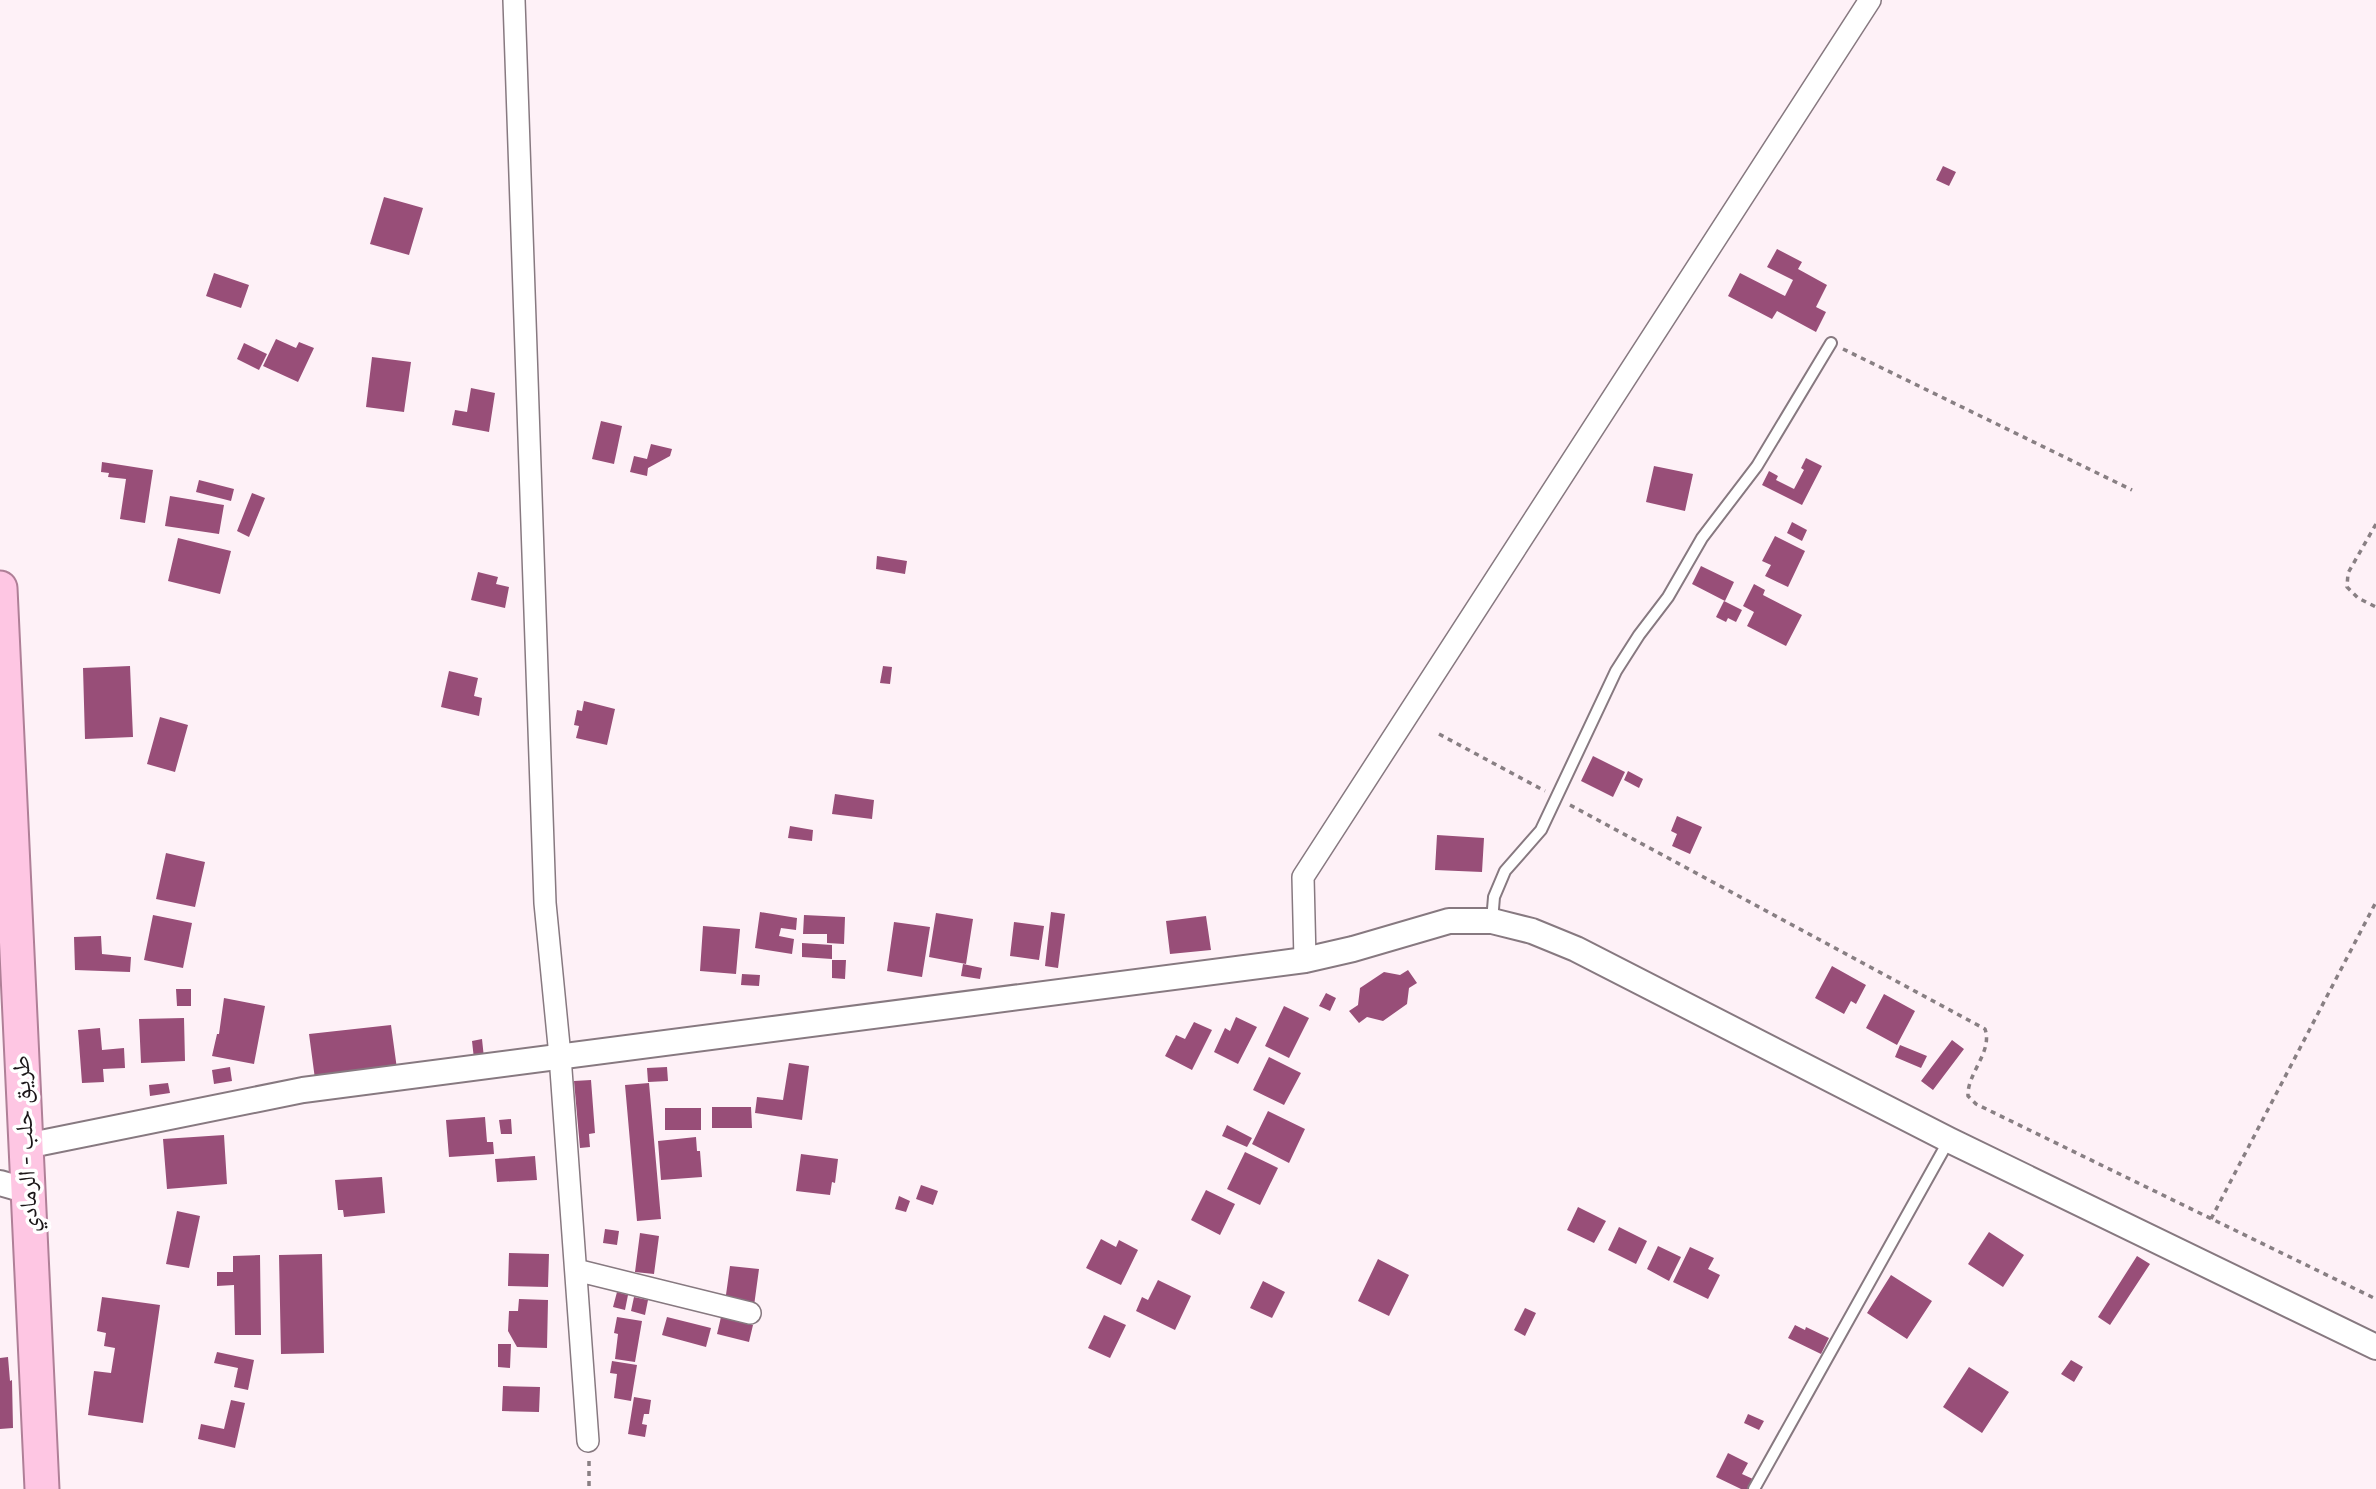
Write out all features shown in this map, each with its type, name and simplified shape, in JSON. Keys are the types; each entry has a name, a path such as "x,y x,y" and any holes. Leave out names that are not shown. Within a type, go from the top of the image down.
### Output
{"highway":[{"name":"طريق حلب - الرمادي","path":"0,588 26,1146 14,1187 41,1489"}],"street":[{"path":"514,0 545,903 560,1056 588,1441"},
{"path":"1305,960 1303,877 1870,0"},
{"path":"26,1146 303,1090 1305,960 1449,921 1492,921 1532,931 1576,949 1949,1140 2376,1347"},
{"path":"576,1270 750,1313"}],"lane":[{"path":"1492,921 1494,897 1505,871 1541,830 1558,799 1616,671 1668,597 1702,538 1757,466 1831,343"},
{"path":"1754,1489 1949,1140"}],"path":[{"path":"1831,343 2132,489"},
{"path":"2376,524 2348,573 2347,587 2358,598 2376,607"},
{"path":"1439,733 1984,1029 1986,1046 1967,1085 1968,1096 1976,1104 2376,1299"},
{"path":"2211,1219 2376,902"},
{"path":"588,1441 589,1489"}],"building":[{"path":"1943,166 1956,172 1949,186 1936,180"},
{"path":"384,197 423,208 409,255 370,244"},
{"path":"1777,249 1802,262 1798,269 1827,285 1816,307 1826,312 1816,332 1777,311 1772,319 1728,296 1740,273 1785,296 1793,280 1767,267"},
{"path":"214,273 249,285 241,308 206,296"},
{"path":"276,339 296,348 299,342 314,348 298,382 263,366"},
{"path":"244,343 267,354 259,370 237,359"},
{"path":"372,357 411,362 404,412 366,407"},
{"path":"471,388 495,393 489,432 452,425 455,410 467,412"},
{"path":"601,421 622,426 614,464 592,459"},
{"path":"651,444 672,449 670,456 648,468 647,476 630,472 634,456 647,459"},
{"path":"1806,458 1822,466 1802,505 1762,485 1769,471 1778,476 1776,480 1794,489 1804,470 1801,468"},
{"path":"102,462 153,470 145,523 120,519 126,479 108,477 109,473 101,472"},
{"path":"1654,466 1693,474 1685,511 1646,502"},
{"path":"199,480 234,489 231,501 196,492"},
{"path":"252,493 265,498 249,537 237,531"},
{"path":"170,496 224,505 219,534 165,526"},
{"path":"1792,522 1807,530 1802,541 1787,533"},
{"path":"1775,536 1805,551 1788,587 1765,576 1771,565 1762,561"},
{"path":"178,538 231,551 220,594 168,581"},
{"path":"877,556 907,561 905,574 876,569"},
{"path":"1701,566 1734,582 1725,601 1692,584"},
{"path":"478,572 498,577 496,584 509,587 505,608 471,600"},
{"path":"1754,584 1765,590 1763,595 1802,615 1786,646 1747,626 1754,612 1743,606"},
{"path":"1724,601 1742,610 1736,622 1728,618 1726,622 1716,617"},
{"path":"130,666 133,737 85,739 83,668"},
{"path":"883,666 892,667 890,684 880,683"},
{"path":"449,671 478,678 474,696 482,698 479,716 441,707"},
{"path":"584,701 615,709 607,745 576,738 579,726 574,725 577,710 582,711"},
{"path":"160,717 188,725 175,772 147,764"},
{"path":"1593,756 1625,772 1613,797 1581,781"},
{"path":"1628,771 1643,779 1639,788 1624,780"},
{"path":"835,794 874,800 872,819 832,814"},
{"path":"1677,816 1702,827 1690,854 1672,846 1677,834 1671,831"},
{"path":"790,826 813,830 812,841 788,838"},
{"path":"1437,835 1484,838 1482,872 1435,870"},
{"path":"166,853 205,862 195,907 156,899"},
{"path":"760,912 797,918 796,930 781,928 779,936 794,939 792,954 755,948"},
{"path":"1051,912 1065,914 1058,968 1045,966"},
{"path":"936,913 973,919 966,964 929,957"},
{"path":"153,915 192,923 183,968 144,960"},
{"path":"804,915 845,917 844,944 827,943 827,934 803,934"},
{"path":"1206,916 1211,950 1170,954 1166,921"},
{"path":"894,922 930,927 922,977 887,971"},
{"path":"1014,922 1044,926 1039,960 1010,956"},
{"path":"703,926 740,929 736,974 700,971"},
{"path":"101,936 102,954 131,957 130,972 75,970 74,937"},
{"path":"802,943 832,945 832,959 802,957"},
{"path":"832,960 846,960 845,979 832,978"},
{"path":"963,964 982,968 980,979 961,976"},
{"path":"1832,966 1866,985 1856,1004 1851,1001 1844,1014 1815,998"},
{"path":"1408,970 1417,983 1409,988 1407,1004 1383,1021 1367,1017 1359,1023 1349,1011 1358,1005 1360,988 1384,972 1400,975"},
{"path":"742,974 760,975 759,986 741,985"},
{"path":"176,989 191,989 191,1006 177,1006"},
{"path":"1326,993 1336,998 1330,1011 1319,1006"},
{"path":"1884,994 1915,1011 1897,1045 1866,1028"},
{"path":"224,998 265,1006 254,1064 212,1056 219,1034"},
{"path":"1284,1006 1309,1018 1289,1058 1265,1046"},
{"path":"1236,1017 1257,1027 1238,1064 1214,1052 1225,1028 1230,1031"},
{"path":"184,1018 185,1061 141,1063 139,1019"},
{"path":"1194,1022 1212,1030 1192,1070 1165,1056 1176,1035 1185,1039"},
{"path":"391,1025 397,1069 315,1079 309,1034"},
{"path":"100,1028 102,1050 124,1048 125,1068 103,1069 104,1082 82,1083 78,1030"},
{"path":"482,1039 484,1058 474,1059 472,1041"},
{"path":"1952,1040 1964,1049 1933,1090 1921,1081"},
{"path":"1900,1045 1927,1056 1921,1068 1895,1057"},
{"path":"1269,1057 1301,1073 1284,1105 1253,1090"},
{"path":"789,1063 809,1066 802,1120 755,1113 757,1097 783,1100"},
{"path":"230,1067 232,1081 214,1084 212,1070"},
{"path":"667,1067 668,1081 648,1082 647,1068"},
{"path":"591,1080 595,1133 589,1134 590,1147 580,1148 574,1081"},
{"path":"168,1083 170,1093 150,1096 149,1085"},
{"path":"649,1083 661,1219 637,1221 625,1085"},
{"path":"712,1107 751,1107 752,1128 712,1128"},
{"path":"665,1108 701,1108 701,1130 665,1130"},
{"path":"1268,1111 1305,1129 1289,1163 1252,1144"},
{"path":"485,1117 487,1142 493,1142 494,1154 449,1157 446,1120"},
{"path":"511,1119 512,1134 501,1134 499,1120"},
{"path":"1227,1125 1252,1138 1247,1147 1222,1136"},
{"path":"224,1135 227,1184 167,1189 163,1139"},
{"path":"696,1137 702,1177 661,1180 658,1141"},
{"path":"1245,1152 1278,1168 1260,1205 1227,1189"},
{"path":"801,1154 838,1159 835,1183 832,1182 830,1195 796,1191"},
{"path":"535,1156 537,1180 497,1182 495,1159"},
{"path":"382,1177 385,1213 344,1217 343,1210 338,1210 335,1180"},
{"path":"921,1185 938,1191 933,1205 916,1199"},
{"path":"1206,1190 1235,1204 1220,1235 1191,1220"},
{"path":"899,1196 910,1201 906,1212 895,1209"},
{"path":"1578,1207 1606,1221 1594,1243 1567,1230"},
{"path":"177,1211 200,1216 189,1268 166,1264"},
{"path":"1619,1227 1647,1241 1636,1264 1608,1250"},
{"path":"605,1229 619,1231 617,1245 603,1243"},
{"path":"1989,1232 2024,1255 2003,1287 1968,1264"},
{"path":"640,1233 659,1236 654,1274 635,1272"},
{"path":"1101,1239 1116,1247 1119,1240 1138,1250 1121,1285 1086,1268"},
{"path":"1658,1246 1681,1257 1669,1281 1647,1269"},
{"path":"1690,1247 1714,1258 1708,1269 1720,1275 1708,1299 1673,1282"},
{"path":"509,1253 549,1254 548,1287 508,1286"},
{"path":"322,1254 324,1353 281,1354 279,1255"},
{"path":"260,1255 261,1335 235,1335 234,1285 217,1286 217,1272 233,1272 233,1256"},
{"path":"2137,1256 2150,1264 2110,1325 2098,1317"},
{"path":"1378,1259 1409,1275 1389,1316 1358,1301"},
{"path":"730,1266 759,1269 754,1306 725,1302"},
{"path":"1891,1275 1932,1301 1907,1339 1867,1313"},
{"path":"1158,1280 1191,1296 1175,1330 1136,1311 1142,1297 1148,1300"},
{"path":"1263,1281 1285,1292 1272,1318 1250,1308"},
{"path":"617,1292 628,1295 625,1310 613,1307"},
{"path":"102,1297 160,1305 143,1423 88,1415 94,1371 111,1373 115,1348 104,1346 106,1333 97,1331"},
{"path":"634,1297 648,1300 645,1315 631,1311"},
{"path":"519,1299 548,1300 547,1348 517,1347 508,1331 509,1311 518,1311"},
{"path":"1525,1308 1536,1313 1525,1336 1514,1330"},
{"path":"1104,1315 1126,1325 1110,1358 1088,1348"},
{"path":"617,1317 642,1321 635,1362 615,1359 618,1334 614,1333"},
{"path":"667,1317 711,1328 706,1347 662,1335"},
{"path":"721,1317 753,1325 749,1342 717,1334"},
{"path":"1795,1325 1829,1338 1821,1354 1788,1338"},
{"path":"498,1344 511,1344 510,1368 498,1367"},
{"path":"217,1352 254,1360 248,1390 234,1387 238,1368 214,1363"},
{"path":"8,1357 10,1381 12,1380 13,1428 0,1429 0,1358"},
{"path":"2071,1360 2083,1367 2074,1382 2061,1374"},
{"path":"612,1361 637,1365 631,1401 614,1398 617,1374 610,1373"},
{"path":"1969,1367 2009,1392 1982,1433 1943,1407"},
{"path":"503,1386 540,1387 539,1412 502,1411"},
{"path":"634,1397 651,1400 649,1414 644,1414 642,1424 647,1425 645,1437 628,1434"},
{"path":"231,1400 245,1403 235,1448 198,1439 201,1424 224,1429"},
{"path":"1748,1414 1764,1421 1759,1430 1744,1423"},
{"path":"1728,1453 1748,1463 1742,1474 1753,1479 1749,1489 1741,1489 1716,1477"}]}
